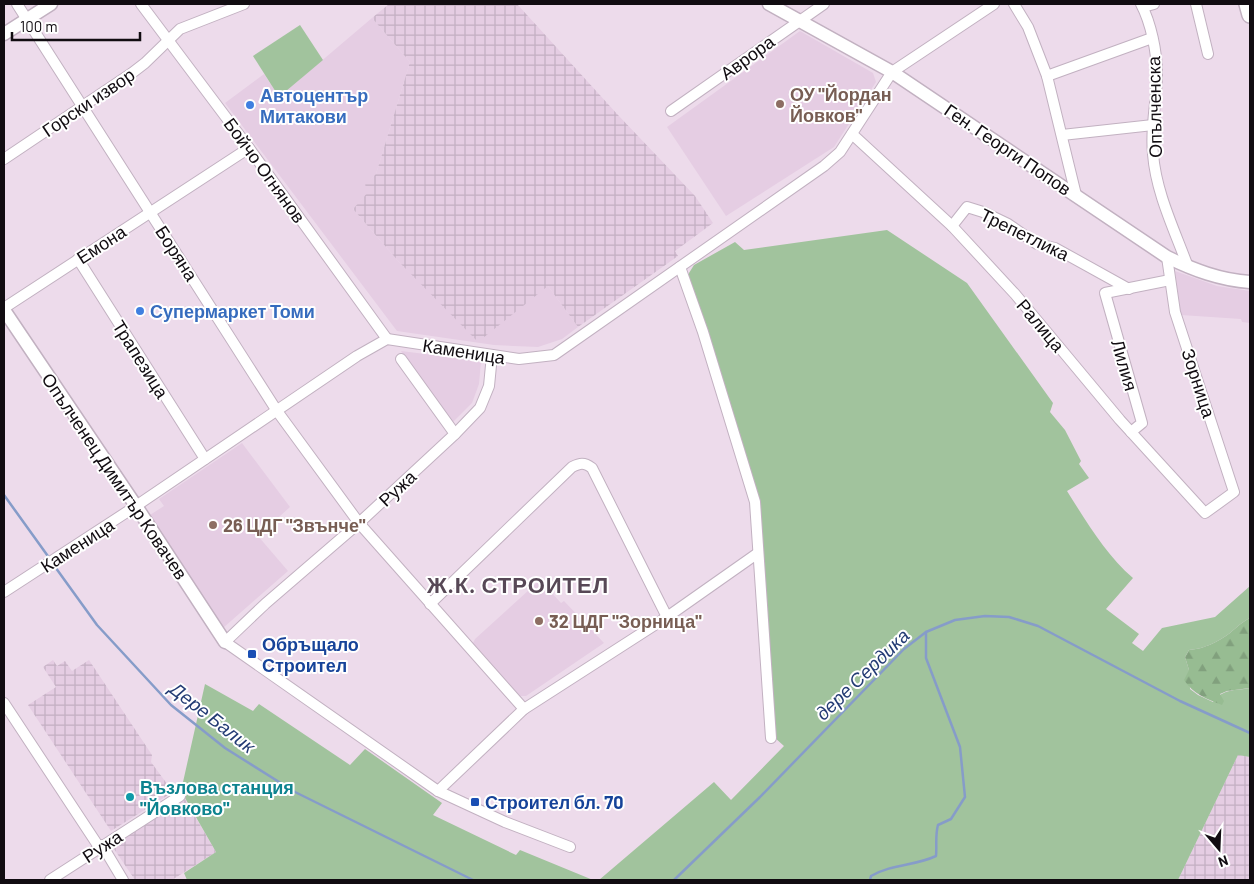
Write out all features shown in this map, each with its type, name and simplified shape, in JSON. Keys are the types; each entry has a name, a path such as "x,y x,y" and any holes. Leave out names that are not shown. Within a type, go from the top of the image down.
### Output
{"main road":[{"path":"1247,4 1250,16"}],"street":[{"name":"Боряна","path":"17,4 277,411 359,523 524,709"},
{"path":"4,34 51,4"},
{"name":"Бойчо Огнянов","path":"141,4 250,148 387,339"},
{"name":"Горски извор","path":"4,159 145,63 180,29 244,4"},
{"name":"Ген. Георги Попов","path":"769,4 892,72 1166,257 1218,277 1250,282"},
{"name":"Аврора","path":"671,111 824,4"},
{"path":"892,72 994,4"},
{"path":"1014,4 1028,26 1047,76 1076,196"},
{"path":"1142,6 1154,4"},
{"path":"1196,4 1208,54"},
{"name":"Опълченска","path":"1142,6 1152,38 1157,74 1153,154 1158,183 1188,267"},
{"path":"1047,76 1152,38"},
{"name":"Каменица","path":"4,592 136,506 357,356 387,339 519,359 554,355 824,166 840,152 892,72"},
{"path":"1062,135 1153,124"},
{"name":"Ралица","path":"852,134 952,226 1015,294 1131,432 1205,512 1221,502"},
{"name":"Емона","path":"4,309 250,148"},
{"name":"Трепетлика","path":"952,226 967,207 983,212 1008,224 1037,244 1055,248 1128,289"},
{"name":"Зорница","path":"1166,257 1175,312 1234,492 1221,502"},
{"name":"Трапезица","path":"78,259 205,459"},
{"path":"680,267 704,332 755,502 771,738"},
{"path":"1128,289 1170,280"},
{"name":"Лилия","path":"1128,289 1105,293 1142,423 1131,432"},
{"name":"Опълченец Димитър Ковачев","path":"4,309 225,642"},
{"name":"Ружа","path":"225,642 265,604 359,523 455,434 480,408 489,386 492,355"},
{"path":"401,359 455,434"},
{"path":"430,604 572,467 579,464 587,464 592,468 667,617"},
{"path":"438,792 524,709 667,617 758,554"},
{"path":"225,642 438,792 505,822 570,847"},
{"path":"4,703 123,880"},
{"name":"Ружа","path":"50,880 180,796"}],"shaded area":[{"path":"389,4 517,4 695,196 713,223 675,251 678,256 578,327 548,286 478,342 399,262 353,209 370,190 365,185 376,174 410,62 372,18"},
{"path":"372,18 410,62 376,174 366,185 371,190 353,209 399,262 422,284 548,286 578,327 562,339 538,347 494,345 397,331 225,103 264,74 279,97"},
{"name":"ОУ \"Йордан Йовков\"","path":"800,31 873,73 876,82 834,147 726,216 667,127"},
{"path":"1175,271 1217,286 1250,291 1250,323 1242,322 1241,319 1181,315"},
{"path":"401,351 481,361 479,384 472,403 452,423"},
{"name":"26 ЦДГ \"Звънче\"","path":"242,443 290,507 258,536 288,571 223,628 150,515 164,506 159,499"},
{"name":"32 ЦДГ \"Зорница\"","path":"540,580 561,603 564,601 604,643 526,696 520,696 473,643 475,639"},
{"path":"53,660 57,666 65,661 72,671 89,660 152,755 151,762 173,792 111,831 28,705 56,687 43,667"},
{"path":"1238,755 1250,757 1250,880 1178,880"},
{"path":"185,799 216,852 172,880 135,880 112,846"}],"green space":[{"path":"300,25 323,60 279,97 253,56"},
{"path":"887,230 967,283 1053,403 1050,412 1065,430 1081,461 1079,464 1089,478 1067,491 1105,548 1133,578 1106,609 1139,634 1132,643 1143,651 1162,628 1215,617 1250,586 1250,618 1216,642 1205,647 1189,650 1185,657 1189,670 1190,689 1198,695 1213,702 1225,692 1250,688 1250,757 1238,755 1178,880 599,880 714,782 731,800 784,746 774,737 758,501 689,279 689,273 694,265 735,242 744,250"},
{"path":"1250,618 1250,688 1227,691 1220,694 1224,701 1222,705 1196,692 1184,680 1189,670 1185,657 1189,650 1205,647 1216,642"},
{"path":"205,684 253,711 259,704 350,765 365,749 442,803 433,815 516,855 520,850 593,880 187,880 184,873 216,852 181,791"}],"waterway":[{"name":"Дере Балик","path":"4,495 50,559"},
{"name":"Дере Балик","path":"53,564 97,625 171,705 225,748 295,792 473,880"},
{"name":"дере Сердика","path":"674,880 760,797 904,649 926,632 955,620 985,616 1009,617 1038,626 1180,701 1250,733"},
{"path":"870,880 871,876 879,872 936,856 938,825 951,819 965,797 960,747 926,658 926,632"}],"place":[{"name":"ОУ \"Йордан Йовков\"","path":"780,104"},
{"name":"Автоцентър Митакови","path":"250,105"},
{"name":"Супермаркет Томи","path":"140,311"},
{"name":"26 ЦДГ \"Звънче\"","path":"213,525"},
{"name":"32 ЦДГ \"Зорница\"","path":"539,621"},
{"name":"Обръщало Строител","path":"252,654"},
{"name":"Възлова станция \"Йовково\"","path":"130,797"},
{"name":"Строител бл. 70","path":"475,802"}],"district":[{"name":"Ж.К. СТРОИТЕЛ","path":"518,584"}]}
